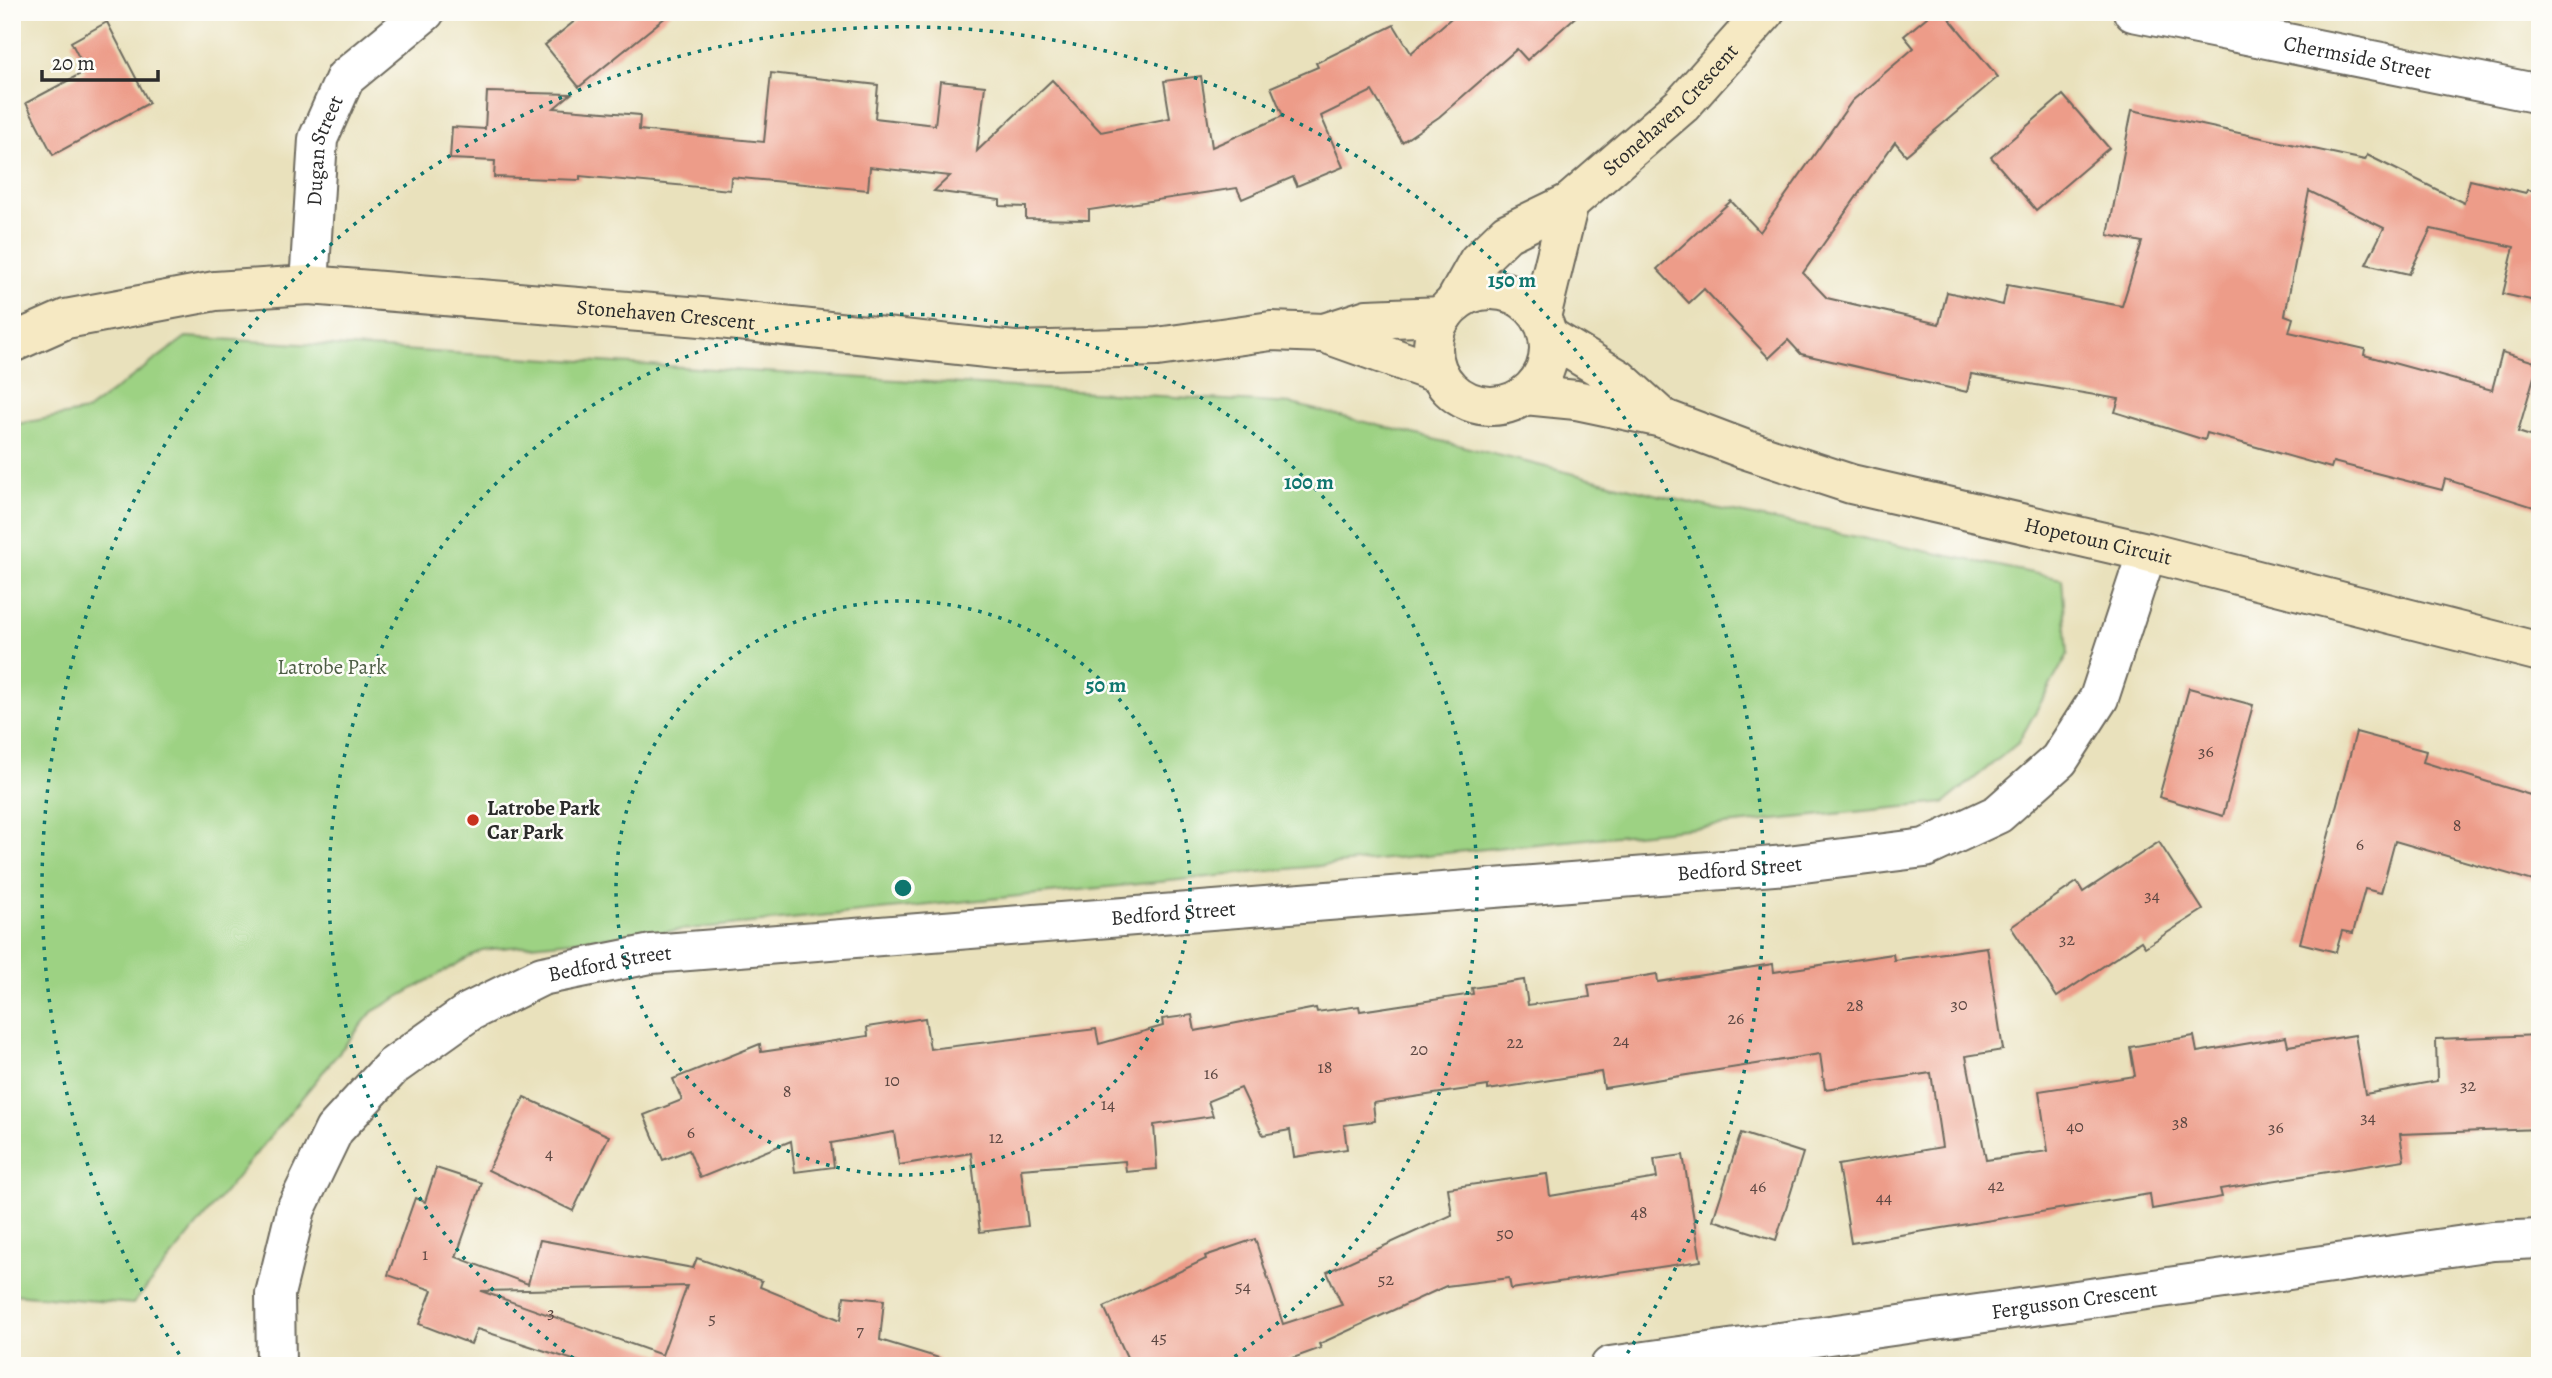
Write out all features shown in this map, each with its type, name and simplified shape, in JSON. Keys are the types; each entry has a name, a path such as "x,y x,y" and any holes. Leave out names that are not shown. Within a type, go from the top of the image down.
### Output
{"main road":[{"name":"Stonehaven Crescent","path":"1324,333 1367,319 1449,309 1478,261 1507,233 1569,203 1682,105 1765,12"},
{"path":"1545,327 1528,303 1511,293 1492,290 1472,293 1449,309 1434,334 1433,355 1439,374 1448,387 1463,400 1482,406 1507,405 1525,395 1537,384 1549,353 1545,327 1569,203"},
{"name":"Stonehaven Crescent","path":"12,343 66,319 215,291 309,285 701,317 1014,351 1157,347 1271,331 1324,333 1439,374"},
{"name":"Hopetoun Circuit","path":"1545,327 1619,379 1662,418"},
{"name":"Hopetoun Circuit","path":"1525,395 1576,400 1662,418 1744,450 1851,484 2147,552 2540,652"}],"street":[{"name":"Dugan Street","path":"309,285 317,139 345,78 425,12"},
{"name":"Chermside Street","path":"2133,12 2540,94"},
{"name":"Bedford Street","path":"276,1366 275,1294 296,1209 334,1130 392,1067 469,1012 542,976 651,954 1787,865 1925,848 1998,814 2059,760 2099,698 2147,552"},
{"name":"Fergusson Crescent","path":"1610,1366 2493,1241 2540,1239"}],"green space":[{"name":"Latrobe Park","path":"186,337 1292,404 1695,504 2062,579 2068,654 2018,743 1944,803 482,950 372,1012 133,1304 12,1294 12,425 86,411"}],"building":[{"path":"586,12 672,12 579,87 545,45"},
{"path":"1458,12 1581,12 1527,60 1517,49 1439,117 1402,142 1372,91 1321,116 1343,167 1297,186 1293,177 1242,199 1237,188 1089,210 1089,220 1026,219 1026,207 1000,206 1000,200 934,191 950,176 870,167 868,190 731,177 730,190 580,176 580,180 494,177 495,161 450,159 452,127 485,129 487,92 571,94 554,108 640,115 639,130 764,142 771,73 878,85 875,118 935,125 940,81 985,86 977,151 1052,80 1101,132 1170,118 1164,81 1201,76 1212,147 1283,116 1271,87 1318,67 1316,63 1394,25 1411,53"},
{"path":"1933,12 1944,12 1998,77 1906,155 1895,142 1803,273 1827,298 1939,324 1947,292 2003,305 2007,285 2122,306 2142,242 2108,235 2132,110 2365,160 2367,155 2464,203 2470,180 2526,193 2527,190 2540,191 2540,302 2503,294 2514,247 2431,229 2409,274 2366,264 2384,228 2309,191 2285,315 2293,318 2289,332 2365,349 2364,355 2492,390 2502,352 2538,363 2518,432 2540,439 2540,509 2445,479 2442,490 2333,462 2331,468 2207,433 2205,440 2115,412 2119,399 1971,374 1967,392 1801,354 1788,340 1769,358 1704,289 1689,303 1657,269 1731,201 1760,232 1852,101 1914,48 1904,36"},
{"path":"107,22 149,103 53,155 26,103 86,71 71,42"},
{"path":"2063,95 2109,148 2036,210 1991,157"},
{"path":"2189,688 2253,705 2223,816 2159,797"},
{"path":"2356,732 2426,751 2423,762 2540,798 2540,883 2395,841 2381,893 2365,889 2353,933 2342,931 2336,952 2300,943"},
{"path":"2159,842 2203,910 2145,947 2141,941 2057,997 2011,927 2077,882 2083,892"},
{"path":"1987,947 2003,1050 1966,1056 1986,1160 2048,1151 2039,1091 2135,1076 2130,1047 2194,1036 2197,1052 2286,1037 2288,1046 2355,1035 2365,1094 2437,1081 2436,1039 2540,1035 2540,1129 2400,1134 2404,1160 2220,1189 2222,1197 2152,1209 2150,1194 1851,1243 1838,1165 1942,1147 1931,1073 1825,1089 1820,1054 1604,1088 1601,1072 1488,1090 1488,1086 1373,1103 1375,1121 1344,1125 1347,1149 1294,1157 1290,1130 1263,1135 1241,1088 1208,1101 1213,1116 1154,1125 1157,1169 1126,1172 1125,1161 1021,1169 1028,1226 980,1232 971,1153 899,1165 894,1132 831,1143 834,1167 795,1172 791,1141 700,1178 689,1150 663,1160 644,1115 682,1100 673,1079 760,1044 761,1052 868,1036 867,1027 925,1018 930,1049 1096,1029 1099,1044 1163,1026 1162,1019 1192,1015 1195,1031 1316,1008 1317,1012 1359,1006 1360,1011 1473,994 1472,988 1524,980 1528,1005 1590,997 1588,985 1657,974 1658,982 1773,964 1774,972 1893,954 1894,960"},
{"path":"524,1097 609,1136 573,1211 488,1170"},
{"path":"1741,1133 1803,1153 1776,1240 1713,1220"},
{"path":"1683,1155 1701,1261 1511,1289 1509,1278 1446,1286 1319,1344 1321,1348 1271,1366 1131,1366 1104,1307 1206,1259 1205,1256 1255,1239 1283,1324 1342,1305 1327,1272 1452,1215 1448,1188 1547,1174 1550,1196 1657,1178 1654,1159"},
{"path":"436,1168 482,1183 456,1257 528,1284 540,1240 693,1268 697,1258 762,1281 760,1287 841,1320 844,1296 884,1300 880,1340 939,1358 938,1366 592,1366 477,1329 471,1344 419,1324 432,1290 388,1275 415,1198 425,1202","holes":["687,1286 662,1355 481,1291"]}],"place":[{"name":"Latrobe Park Car Park","path":"473,820"}]}
